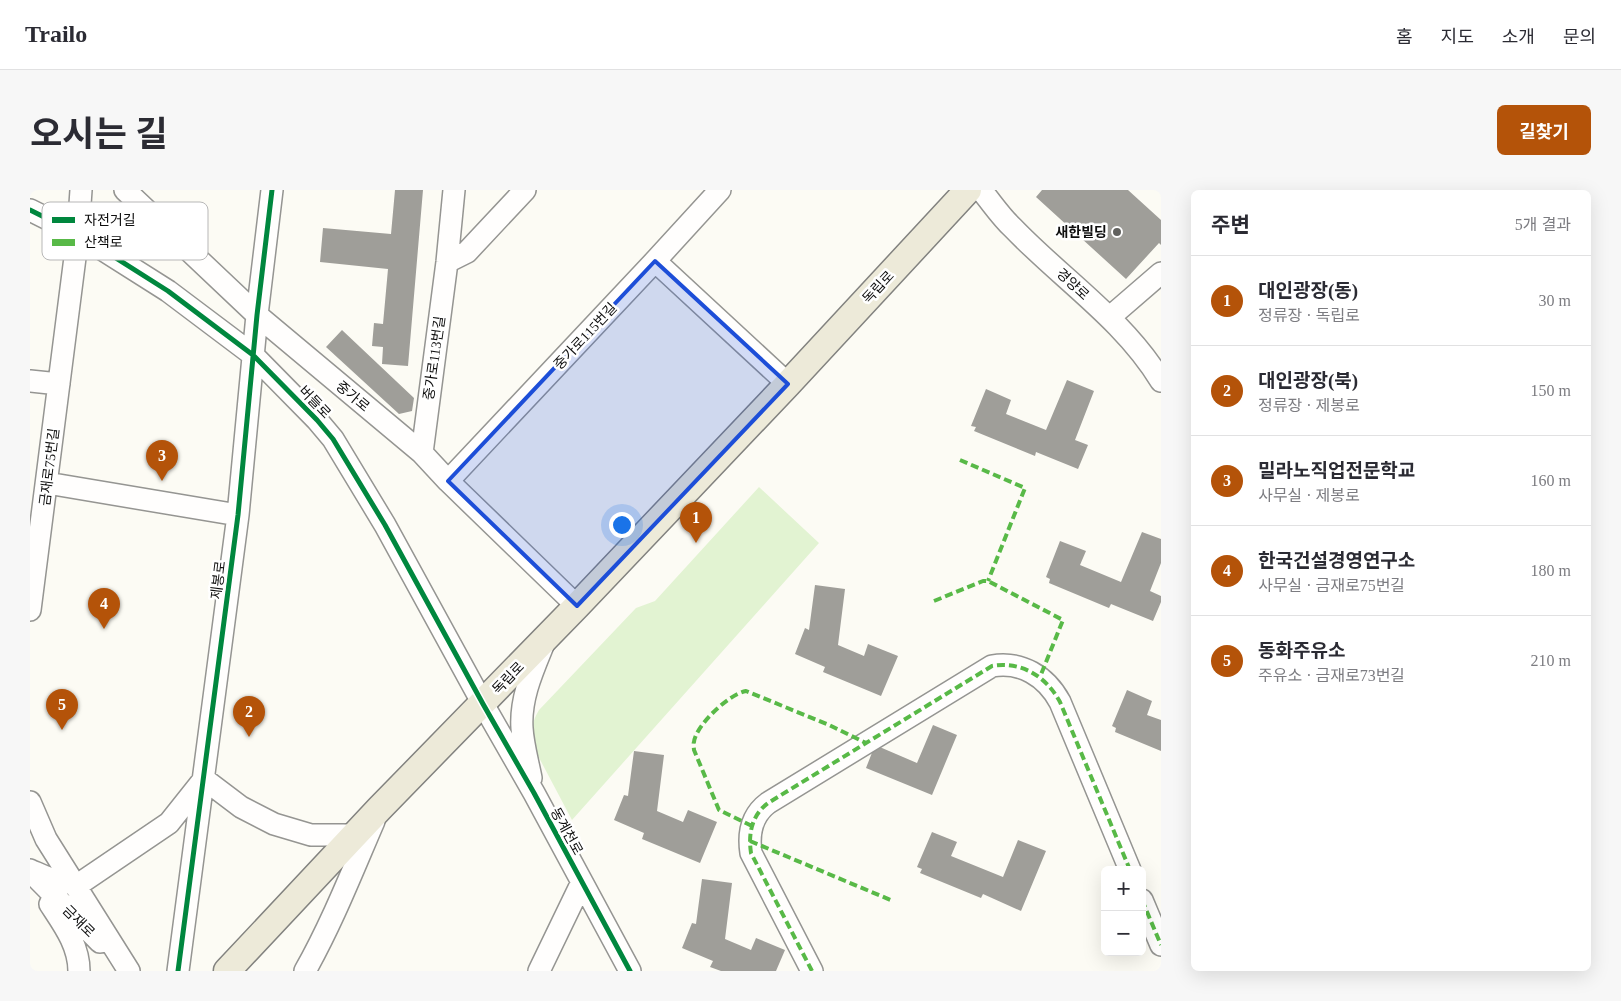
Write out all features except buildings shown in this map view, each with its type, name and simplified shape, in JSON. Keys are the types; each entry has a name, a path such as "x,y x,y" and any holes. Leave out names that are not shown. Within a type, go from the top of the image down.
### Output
{"main road":[{"name":"독립로","path":"227,971 354,835 483,704 788,384 968,190"}],"street":[{"name":"중가로","path":"126,190 139,202"},
{"name":"제봉로","path":"178,971 238,515 257,315 272,190"},
{"name":"중가로113번길","path":"422,453 447,262 454,190"},
{"path":"447,262 467,252 525,190"},
{"name":"중가로115번길","path":"448,481 720,190"},
{"name":"경양로","path":"981,190 1012,228 1110,317 1152,366 1161,382"},
{"name":"버들로","path":"30,210 42,216"},
{"name":"금재로75번길","path":"30,610 75,260"},
{"name":"버들로","path":"119,260 168,291 253,355 334,439 385,525 483,704"},
{"name":"중가로","path":"199,260 257,315 422,453 448,481 577,606"},
{"path":"655,261 788,384"},
{"path":"1110,317 1161,274"},
{"path":"30,381 59,384"},
{"path":"47,483 238,515"},
{"path":"534,793 522,728 522,712 530,679 546,638"},
{"path":"812,971 751,853 750,834 757,813 768,803 992,666 1008,665 1024,669 1040,677 1054,690 1128,866"},
{"name":"동계천로","path":"483,704 534,793 630,971"},
{"path":"30,871 58,881 74,884 82,882 169,823 204,778 241,807 274,824 311,835 354,835"},
{"path":"30,802 46,839 129,971"},
{"path":"305,971 331,922 379,809"},
{"path":"30,871 69,935 75,948 79,971"},
{"name":"금재로","path":"30,871 129,971"},
{"path":"539,971 582,882"},
{"path":"1146,909 1161,945"}],"highlighted area":[{"path":"655,261 788,384 577,606 448,481"}],"green space":[{"path":"759,487 819,543 572,820 536,752 532,730 539,710 636,608 655,601"}],"marked path":[{"path":"960,460 1025,488 988,581"},
{"path":"934,601 983,581 988,581 1063,620 1040,677"},
{"path":"812,971 751,853 750,838 752,825 758,813 768,803 992,666 1003,665 1023,668 1040,678 1054,693 1060,702 1128,866"},
{"path":"752,826 719,810 694,750 696,735 701,727 714,711 731,698 746,691 829,725 866,743"},
{"path":"750,841 893,901"},
{"path":"1146,909 1161,945"}],"cycle path":[{"path":"178,971 238,515 257,315 272,190"},
{"path":"30,210 42,216"},
{"path":"119,260 168,291 253,355 317,420 333,439 385,525 534,793 630,971"}],"place":[{"name":"새한빌딩","path":"1117,232"},
{"name":"밀라노직업전문학교","path":"162,481"},
{"name":"대인광장(동)","path":"696,543"},
{"name":"한국건설경영연구소","path":"104,629"},
{"name":"동화주유소","path":"62,730"},
{"name":"대인광장(북)","path":"249,737"}]}
